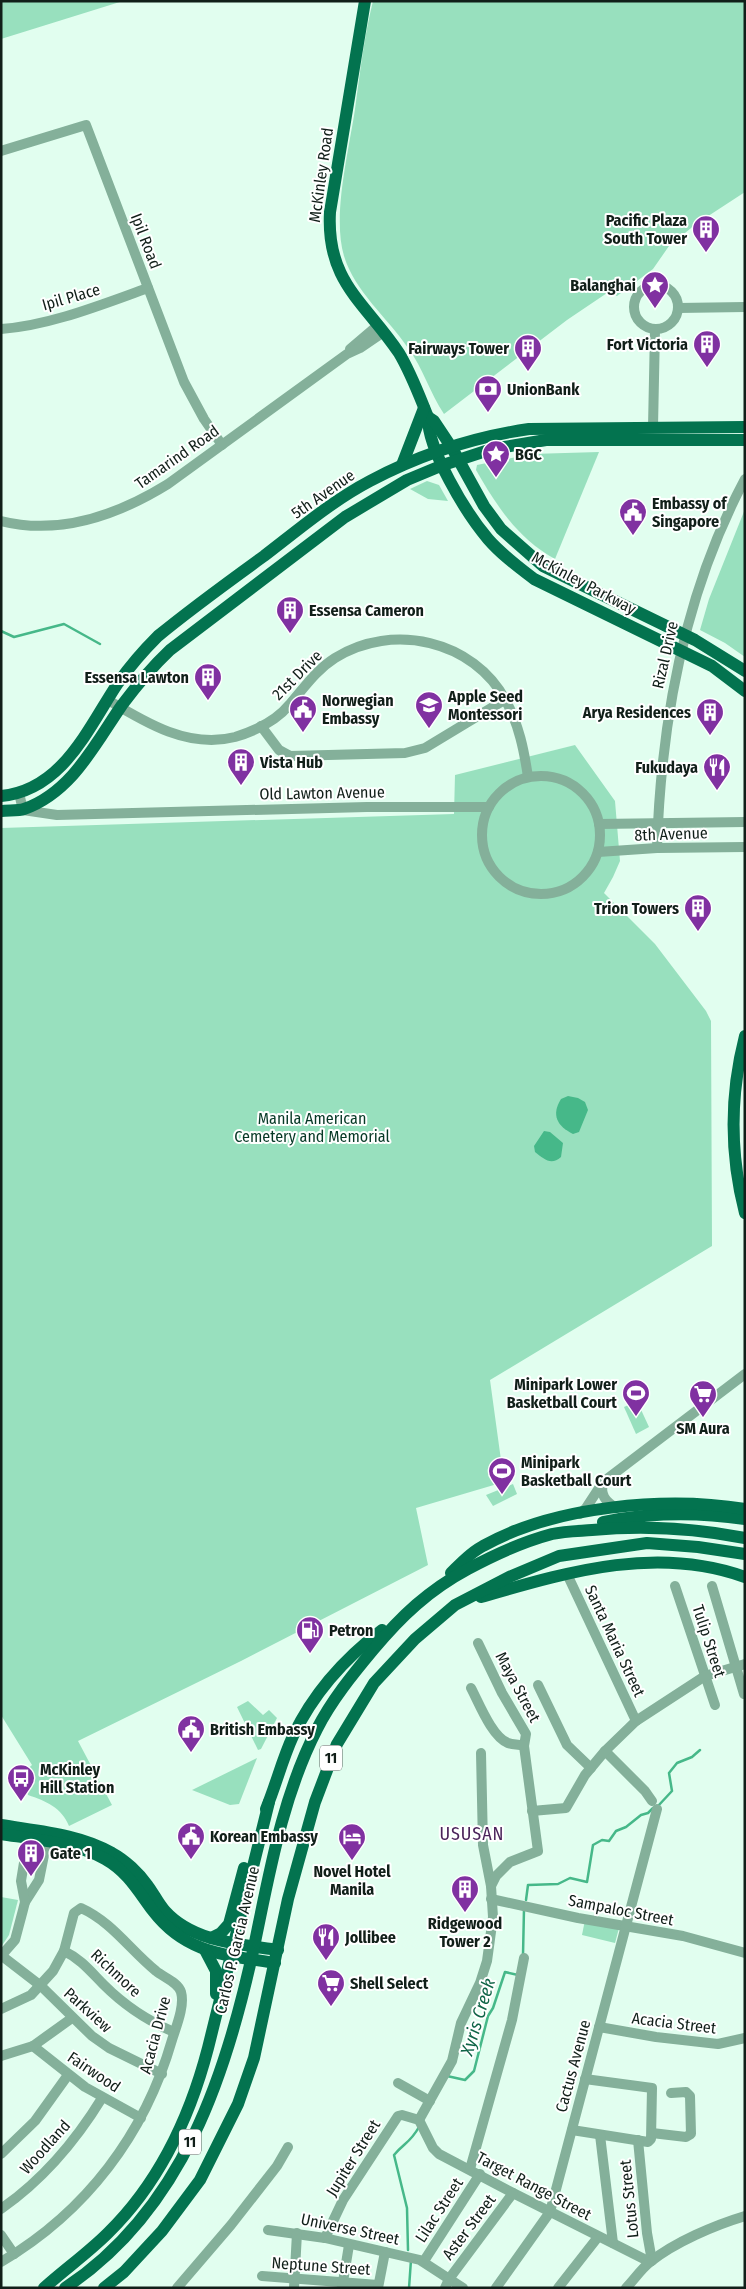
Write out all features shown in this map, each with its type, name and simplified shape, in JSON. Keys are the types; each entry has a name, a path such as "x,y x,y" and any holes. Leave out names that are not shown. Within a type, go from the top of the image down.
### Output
{"main road":[{"name":"McKinley Road","path":"365,1 338,163 329,235 343,281 405,363 426,412 427,424 442,465"},
{"name":"McKinley Road","path":"426,412 452,448"},
{"path":"402,465 426,412"},
{"name":"5th Avenue","path":"1,796 19,793 47,779 64,763 87,734 142,652 180,618 335,503 368,482 402,465 436,452 494,436 529,429 745,427"},
{"name":"5th Avenue","path":"23,810 57,791 64,784 85,761 121,707 149,670 190,632 345,517 407,480 442,465 514,444 546,440 745,440"},
{"name":"McKinley Parkway","path":"452,448 484,506 501,529 542,566 684,635 745,670"},
{"name":"McKinley Parkway","path":"442,465 471,516 488,540 507,559 534,579 558,592 712,666 745,691"},
{"path":"1,811 23,810"},
{"path":"745,1036 738,1069 734,1127 736,1169 745,1213"},
{"path":"439,1584 472,1554 494,1540 530,1526 580,1514 616,1508 681,1503 745,1508"},
{"path":"554,1534 653,1514 694,1514 745,1519"},
{"name":"Carlos P. Garcia Avenue","path":"65,2288 110,2253 144,2218 176,2173 212,2096 227,2050 253,1953 273,1857 290,1796 317,1728 354,1672 395,1623 439,1584 486,1559 522,1543 554,1534 646,1527 700,1529 745,1538"},
{"name":"11","path":"104,2288 124,2272 162,2231 200,2180 242,2095 254,2058 298,1858 315,1802 337,1744 374,1683 414,1638 455,1605 509,1577 559,1556 596,1549 647,1543 698,1547 745,1554"},
{"path":"455,1605 567,1574 631,1562 662,1562 706,1567 745,1577"},
{"path":"211,1938 221,1934 229,1924 245,1866 293,1736 319,1694 347,1660 368,1641 407,1613"},
{"path":"44,2288 108,2233 146,2188 181,2125 197,2086 208,2048 269,1802"},
{"path":"1,1825 29,1834 95,1845 116,1855 142,1878 172,1917 191,1931 233,1949"},
{"path":"1,1834 29,1834"},
{"path":"47,1837 110,1862 135,1884 161,1920 188,1943 205,1950 233,1949 276,1956"},
{"path":"205,1950 215,1966 218,1979 208,2048"}],"street":[{"name":"Ipil Road","path":"1,150 86,125 184,382 204,419 222,445"},
{"path":"654,284 668,288 674,294 678,308 673,321 668,326 655,330 647,328 636,318 633,304 640,290 654,284"},
{"name":"Ipil Place","path":"1,329 14,328 74,313 148,288"},
{"path":"678,308 745,307"},
{"name":"Tamarind Road","path":"1,522 46,526 89,520 140,501 168,484 222,445 346,354 356,343 380,329"},
{"path":"653,427 655,330"},
{"name":"Rizal Drive","path":"657,848 666,726 680,650 714,545 745,479"},
{"name":"21st Drive","path":"108,700 166,731 192,739 216,740 235,737 261,726 281,712 314,676 334,658 360,645 390,639 417,641 450,650 482,671 506,699 521,736 528,777"},
{"path":"261,726 279,750 290,756 406,753 426,748 506,699"},
{"path":"528,777 556,778 574,785 588,798 599,824 598,852 589,870 567,888 549,894 520,890 497,873 485,853 483,829 489,807 506,788 528,777"},
{"path":"19,793 23,810"},
{"name":"Old Lawton Avenue","path":"23,810 66,815 367,807 489,807"},
{"name":"8th Avenue","path":"599,824 745,822"},
{"name":"8th Avenue","path":"598,852 657,848 745,847"},
{"path":"580,1514 603,1482 745,1374"},
{"path":"603,1482 601,1489 604,1500 616,1508"},
{"name":"Santa Maria Street","path":"567,1574 636,1721"},
{"name":"Tulip Street","path":"675,1586 715,1705"},
{"path":"712,1586 740,1665 744,1694"},
{"name":"Maya Street","path":"478,1643 502,1693 526,1734 524,1746 537,1853 510,1862 496,1876 492,1886"},
{"path":"532,1811 566,1808 591,1768 605,1751 636,1721 705,1676 740,1665"},
{"path":"538,1685 567,1745 591,1768"},
{"path":"470,1688 500,1738 508,1743 524,1746"},
{"name":"Cactus Avenue","path":"550,2212 626,1927 655,1805 645,1791 605,1751"},
{"path":"419,2120 452,2061 461,2022 480,1984 492,1936 492,1886 484,1845 481,1754"},
{"path":"25,1902 21,1881 29,1834"},
{"path":"2,1956 14,1940 25,1902 39,1880 47,1837"},
{"name":"Sampaloc Street","path":"492,1899 713,1943 745,1953"},
{"name":"Acacia Drive","path":"1,2009 24,1999 40,1986 53,1971 64,1951 76,1910 81,1908 102,1920 146,1963 180,1989 181,2003 162,2074 142,2118 115,2160 74,2207 43,2234 1,2262"},
{"name":"Richmore","path":"64,1951 79,1959 104,1985 135,2011 152,2023 174,2032"},
{"name":"Parkview","path":"2,1956 40,1986 72,2018 109,2048 162,2074"},
{"path":"470,2169 512,2020 524,1958"},
{"path":"1,2056 33,2046 72,2018"},
{"name":"Acacia Street","path":"599,2027 656,2037 718,2044 745,2038"},
{"name":"Fairwood","path":"33,2046 68,2075 102,2098 142,2118"},
{"path":"1,2154 35,2121 68,2075"},
{"path":"585,2079 652,2088 652,2133 686,2137 691,2134 690,2096 686,2092 672,2092"},
{"path":"398,2083 430,2101"},
{"name":"Woodland","path":"1,2209 30,2187 64,2152 102,2098"},
{"name":"Jupiter Street","path":"325,2238 343,2200 398,2116 402,2114 419,2120"},
{"name":"Target Range Street","path":"419,2120 433,2148 512,2193 651,2262"},
{"path":"572,2130 638,2140"},
{"name":"Lotus Street","path":"651,2262 638,2140 648,2142 651,2139 652,2133"},
{"path":"600,2135 613,2243"},
{"path":"177,2288 220,2238 277,2166 288,2148"},
{"name":"Lilac Street","path":"424,2262 480,2174"},
{"name":"Aster Street","path":"447,2283 512,2193"},
{"path":"496,2288 550,2212"},
{"path":"626,2288 651,2262 696,2236 726,2222 745,2216"},
{"name":"Universe Street","path":"268,2230 325,2238 424,2262 447,2283 463,2288"},
{"path":"294,2283 297,2233"},
{"path":"1,2235 14,2254"},
{"path":"558,2288 598,2236"},
{"path":"342,2285 350,2244"},
{"path":"378,2286 385,2252"},
{"name":"Neptune Street","path":"262,2276 294,2283 378,2286"}],"green space":[{"path":"1,1 123,1 1,39"},
{"path":"373,1 745,1 745,192 696,224 669,246 653,269 617,296 607,293 567,320 444,414 413,356 356,281 344,256 341,240 340,222 343,183"},
{"path":"599,452 555,559 530,542 509,520 476,470 477,465 531,454"},
{"path":"427,481 439,485 448,501 428,499 410,489"},
{"path":"745,509 745,657 725,643 700,630 709,599"},
{"name":"Manila American Cemetery and Memorial","path":"575,745 615,801 620,861 604,893 655,944 706,1011 711,1021 712,1246 490,1380 504,1482 416,1508 428,1565 241,1661 78,1741 112,1805 69,1826 62,1814 53,1806 28,1795 23,1773 32,1765 1,1715 1,828 454,814 455,775"},
{"name":"Minipark Lower Basketball Court","path":"637,1401 649,1427 636,1434 624,1407"},
{"name":"Minipark Basketball Court","path":"513,1484 517,1494 493,1506 486,1495"},
{"path":"248,1701 263,1715 269,1710 277,1718 261,1749 258,1750 237,1707"},
{"path":"257,1758 239,1804 230,1805 192,1790"},
{"path":"1,1897 18,1900 9,1935 1,1947"},
{"path":"585,1920 619,1928 615,1943 582,1935"}],"shaded area":[{"path":"568,1096 585,1102 588,1110 579,1132 573,1134 560,1124 556,1115 561,1099"},
{"path":"544,1131 550,1132 563,1143 561,1157 557,1160 548,1160 535,1152 534,1146"}],"waterway":[{"path":"1,631 14,637 64,624 100,644"},
{"name":"Xyris Creek","path":"658,1806 672,1791 669,1773 677,1763 692,1757 700,1750"},
{"name":"Xyris Creek","path":"526,1900 528,1885 558,1884 570,1878 587,1882 593,1845 602,1840 609,1841 616,1831 626,1827 653,1808"},
{"name":"Xyris Creek","path":"523,1955 524,1909"},
{"name":"Xyris Creek","path":"447,2076 465,2080 474,2071 488,2016 493,2008 505,1972 518,1975"},
{"name":"Xyris Creek","path":"408,2250 407,2208 394,2155 410,2140 419,2127"},
{"name":"Xyris Creek","path":"409,2288 411,2260"}],"place":[{"name":"Pacific Plaza South Tower","path":"706,253"},
{"name":"Balanghai","path":"655,309"},
{"name":"Fort Victoria","path":"707,368"},
{"name":"Fairways Tower","path":"528,372"},
{"name":"UnionBank","path":"488,413"},
{"name":"BGC","path":"496,478"},
{"name":"Embassy of Singapore","path":"633,536"},
{"name":"Essensa Cameron","path":"290,634"},
{"name":"Essensa Lawton","path":"208,701"},
{"name":"Apple Seed Montessori","path":"429,729"},
{"name":"Norwegian Embassy","path":"303,733"},
{"name":"Arya Residences","path":"710,736"},
{"name":"Vista Hub","path":"241,786"},
{"name":"Fukudaya","path":"717,791"},
{"name":"Trion Towers","path":"698,932"},
{"name":"Minipark Lower Basketball Court","path":"636,1417"},
{"name":"SM Aura","path":"703,1418"},
{"name":"Minipark Basketball Court","path":"502,1495"},
{"name":"Petron","path":"310,1654"},
{"name":"British Embassy","path":"191,1753"},
{"name":"McKinley Hill Station","path":"21,1802"},
{"name":"Korean Embassy","path":"191,1860"},
{"name":"Novel Hotel Manila","path":"352,1861"},
{"name":"Gate 1","path":"31,1877"},
{"name":"Ridgewood Tower 2","path":"465,1913"},
{"name":"Jollibee","path":"326,1961"},
{"name":"Shell Select","path":"331,2007"}],"district":[{"name":"USUSAN","path":"472,1834"}]}
